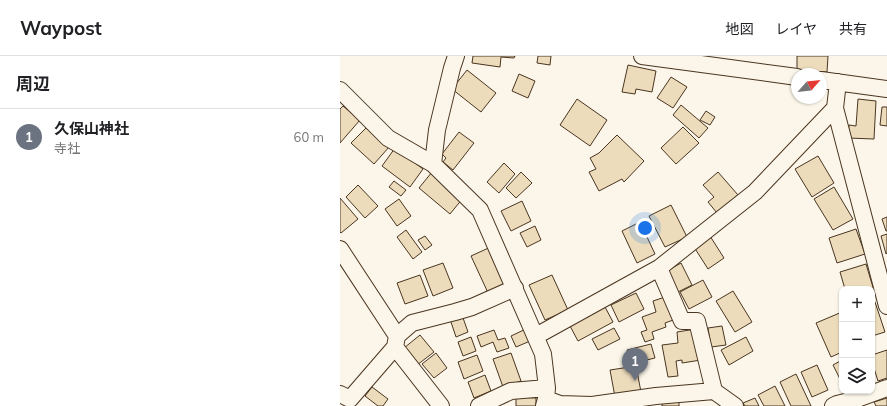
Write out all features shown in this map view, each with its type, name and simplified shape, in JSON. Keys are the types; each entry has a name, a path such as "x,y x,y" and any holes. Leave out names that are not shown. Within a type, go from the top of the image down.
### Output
{"street":[{"path":"433,164 437,130 456,56"},
{"path":"642,56 791,76"},
{"path":"827,81 887,89"},
{"path":"838,82 835,108 887,306"},
{"path":"340,90 388,138 433,164 480,210 543,354 546,398"},
{"path":"536,336 659,268 755,192 835,108"},
{"path":"340,249 396,341 441,406"},
{"path":"659,268 682,321 698,321 714,391 735,406"},
{"path":"340,394 350,399 412,323 472,307 515,288"},
{"path":"833,406 887,388"},
{"path":"479,406 511,391 546,398 560,404 592,405 655,401 714,391"}],"building":[{"path":"473,56 515,56 514,58 501,57 500,67 472,63"},
{"path":"538,56 551,56 550,65 537,63"},
{"path":"797,56 828,56 827,72 827,68 797,68"},
{"path":"628,65 656,71 652,92 636,89 635,94 622,92"},
{"path":"467,70 496,93 481,112 452,89"},
{"path":"519,74 535,81 528,98 512,91"},
{"path":"671,77 687,87 673,108 657,98"},
{"path":"577,99 607,120 590,146 560,125"},
{"path":"858,99 876,101 874,139 848,138 849,125 856,126"},
{"path":"681,105 708,128 699,138 673,115"},
{"path":"343,106 360,120 340,143 340,109"},
{"path":"882,107 887,107 887,126 880,125"},
{"path":"706,111 715,117 710,125 700,120"},
{"path":"368,126 390,146 374,164 351,143"},
{"path":"683,127 699,143 676,164 661,148"},
{"path":"459,132 474,143 453,170 443,162 446,158 442,154"},
{"path":"617,135 644,161 624,182 622,179 599,191 589,172 596,169 590,158 599,153"},
{"path":"395,148 423,169 410,187 382,166"},
{"path":"818,156 834,183 812,197 795,169"},
{"path":"504,163 515,174 499,193 487,182"},
{"path":"432,172 463,198 450,214 419,188"},
{"path":"521,172 532,183 516,198 506,188"},
{"path":"718,172 738,195 717,213 708,202 714,197 703,185"},
{"path":"394,181 406,190 401,196 389,187"},
{"path":"358,185 378,206 365,218 346,197"},
{"path":"834,187 853,219 833,230 814,199"},
{"path":"340,198 358,219 341,233 340,232"},
{"path":"399,199 411,216 397,226 385,209"},
{"path":"522,201 531,221 511,231 501,211"},
{"path":"671,205 687,237 665,247 649,216"},
{"path":"887,217 887,231 886,231 882,219"},
{"path":"640,222 655,254 637,263 622,231"},
{"path":"535,226 541,240 527,247 520,233"},
{"path":"856,229 865,254 837,263 829,238"},
{"path":"406,230 422,252 413,259 397,237"},
{"path":"887,234 887,253 886,254 881,236"},
{"path":"425,236 432,245 425,250 418,240"},
{"path":"710,236 724,258 708,269 694,247"},
{"path":"495,245 513,284 489,295 471,256"},
{"path":"443,263 453,288 433,296 423,270"},
{"path":"681,263 692,285 676,293 665,272"},
{"path":"866,264 873,286 844,286 840,272"},
{"path":"420,275 428,296 405,304 397,283"},
{"path":"552,275 568,310 545,320 529,285"},
{"path":"703,280 712,297 689,309 680,292"},
{"path":"733,291 752,322 735,332 716,301"},
{"path":"636,293 644,309 619,322 611,305"},
{"path":"668,296 676,319 665,323 666,327 652,332 654,339 645,342 641,332 647,330 642,317 656,312 653,301"},
{"path":"875,302 885,332 875,335"},
{"path":"605,307 613,322 578,341 570,326"},
{"path":"839,313 839,353 831,357 816,323"},
{"path":"462,315 468,332 456,337 450,319"},
{"path":"722,326 726,345 711,347 708,328"},
{"path":"530,327 535,339 516,347 511,336"},
{"path":"614,328 620,339 598,350 592,339"},
{"path":"696,329 701,360 682,363 682,360 676,361 678,376 668,377 662,345 678,343 677,332"},
{"path":"494,330 498,340 505,338 509,348 497,352 493,342 481,347 477,336"},
{"path":"420,335 434,352 417,365 404,348"},
{"path":"471,337 476,351 463,356 458,342"},
{"path":"746,337 753,351 729,365 721,350"},
{"path":"651,344 655,358 630,364 627,350"},
{"path":"887,350 887,378 878,381 875,372 875,354"},
{"path":"436,353 447,368 434,378 422,364"},
{"path":"511,353 521,381 503,387 493,359"},
{"path":"477,355 483,371 464,379 458,362"},
{"path":"839,362 839,377 833,365"},
{"path":"817,365 828,390 812,397 801,372"},
{"path":"636,366 641,392 615,397 610,370"},
{"path":"796,374 811,406 791,406 780,382"},
{"path":"485,375 491,391 474,398 468,382"},
{"path":"775,386 785,406 764,406 758,395"},
{"path":"372,387 388,399 383,406 378,406 365,396"},
{"path":"516,397 536,398 536,406 516,406"},
{"path":"755,398 759,406 745,406 743,403"},
{"path":"887,398 887,406 876,406 874,402"},
{"path":"679,400 679,406 662,406 662,402"}],"place":[{"name":"久保山神社","path":"635,381"}]}
